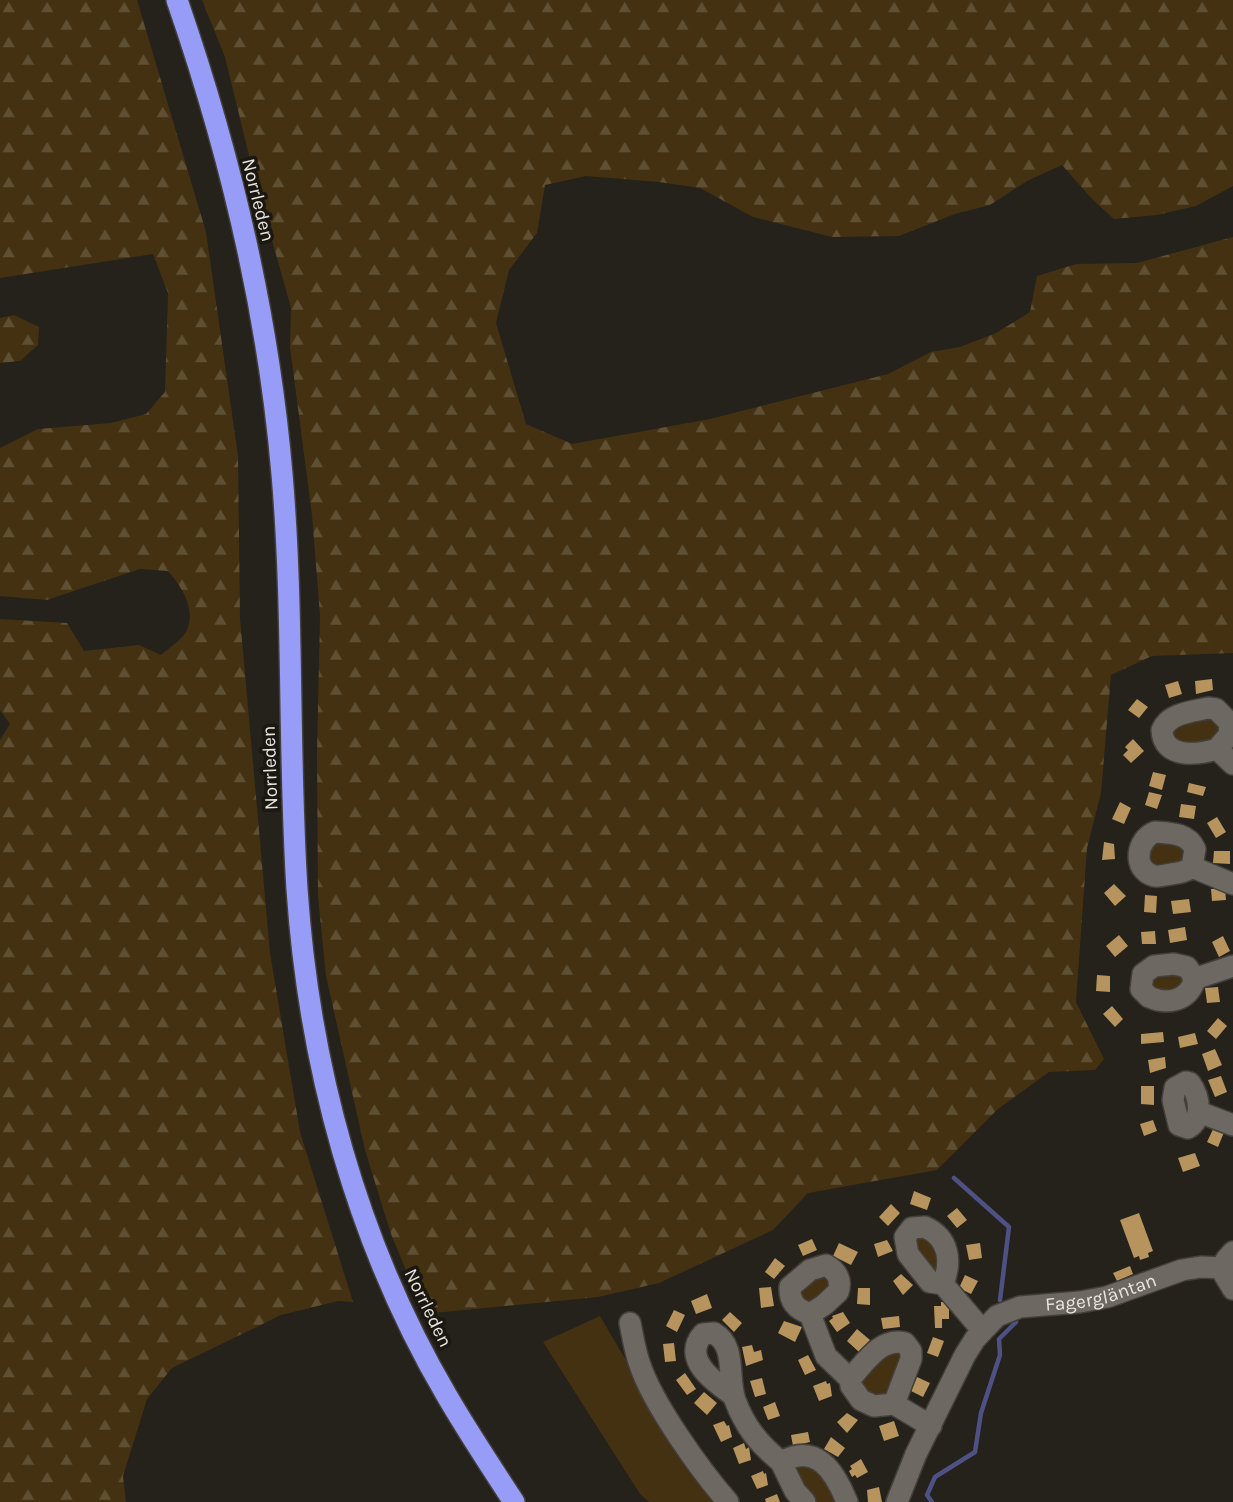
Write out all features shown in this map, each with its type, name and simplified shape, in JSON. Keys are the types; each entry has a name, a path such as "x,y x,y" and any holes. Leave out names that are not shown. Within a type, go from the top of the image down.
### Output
{"highway":[{"name":"Norrleden","path":"177,0 214,120 257,292 282,472 297,887 311,1013 323,1074 347,1167 384,1271 445,1394 514,1502"}],"street":[{"path":"1217,749 1233,764"},
{"path":"1192,867 1233,884"},
{"path":"1194,979 1233,966"},
{"path":"1199,1112 1233,1125"},
{"path":"1228,1260 1226,1280 1233,1289"},
{"name":"Fagergläntan","path":"897,1502 916,1454 965,1355 982,1330 998,1316 1020,1307 1107,1297 1182,1270 1228,1260"},
{"path":"943,1284 982,1330"},
{"path":"810,1314 826,1356 850,1379 860,1401 874,1406 894,1404 931,1426"},
{"path":"630,1323 640,1365 650,1388 695,1459 728,1502"},
{"path":"850,1379 881,1346 892,1341 905,1343 911,1351 911,1359 894,1404"},
{"path":"734,1396 751,1434 781,1462 795,1491 805,1502"},
{"path":"781,1462 801,1455 815,1458 833,1472 847,1502"}],"green space":[{"path":"0,0 137,0 206,232 238,456 240,618 270,953 300,1132 353,1302 338,1301 281,1315 172,1368 147,1399 123,1476 126,1502 0,1502 0,740 10,724 0,710 0,619 67,623 84,651 139,645 161,655 186,632 190,615 183,592 168,571 140,569 47,600 0,596 0,448 38,429 111,423 146,414 165,392 168,293 153,254 0,278"},
{"path":"202,0 1233,0 1233,186 1196,206 1157,215 1114,219 1062,165 1027,181 990,205 955,214 899,236 832,237 753,217 700,188 586,176 545,185 537,233 509,270 496,323 526,424 572,444 710,419 888,374 931,352 960,347 996,333 1030,312 1037,276 1076,264 1137,263 1233,237 1233,653 1152,656 1111,675 1101,793 1087,848 1076,1002 1104,1059 1095,1070 1049,1072 998,1109 937,1170 808,1193 773,1230 659,1283 598,1297 424,1314 391,1234 365,1150 326,976 318,897 320,616 312,515 290,347 291,308 255,180 225,57"},
{"path":"14,315 39,327 38,345 20,361 0,363 0,318"},
{"path":"1191,715 1225,721 1211,747 1182,750 1165,731"},
{"path":"1181,838 1190,864 1153,873 1144,843"},
{"path":"1180,969 1187,988 1152,994 1149,972"},
{"path":"911,1233 933,1235 942,1278 925,1272"},
{"path":"818,1270 835,1282 808,1309 793,1293"},
{"path":"600,1316 680,1452 723,1502 649,1502 640,1494 543,1342"},
{"path":"887,1345 905,1345 895,1394 877,1404 856,1376"},
{"path":"810,1460 843,1502 812,1502 791,1466"}],"building":[{"path":"1212,679 1213,690 1196,694 1195,681"},
{"path":"1178,681 1182,694 1169,698 1165,685"},
{"path":"1137,699 1148,707 1139,718 1128,710"},
{"path":"1133,739 1144,751 1131,763 1123,755 1128,750 1125,747"},
{"path":"1153,772 1166,775 1162,790 1149,786"},
{"path":"1189,783 1206,787 1203,796 1187,792"},
{"path":"1149,792 1162,795 1157,809 1145,805"},
{"path":"1120,802 1131,808 1124,824 1112,819"},
{"path":"1181,804 1196,806 1194,819 1179,817"},
{"path":"1217,817 1226,832 1216,838 1207,823"},
{"path":"1104,842 1114,844 1115,859 1102,860"},
{"path":"1214,851 1230,851 1230,864 1213,863"},
{"path":"1114,884 1126,896 1115,906 1104,893"},
{"path":"1225,888 1226,900 1212,901 1211,889"},
{"path":"1145,895 1157,896 1156,913 1144,912"},
{"path":"1189,899 1191,912 1173,914 1171,901"},
{"path":"1185,927 1187,940 1170,943 1168,930"},
{"path":"1155,931 1156,944 1142,944 1141,932"},
{"path":"1119,935 1128,946 1115,957 1106,946"},
{"path":"1223,936 1230,951 1219,957 1212,942"},
{"path":"1097,975 1110,976 1110,992 1096,991"},
{"path":"1218,987 1220,1002 1207,1003 1205,988"},
{"path":"1112,1006 1123,1019 1115,1027 1103,1014"},
{"path":"1218,1018 1227,1026 1216,1039 1207,1031"},
{"path":"1163,1032 1164,1042 1141,1044 1141,1034"},
{"path":"1195,1033 1198,1044 1180,1048 1178,1037"},
{"path":"1215,1049 1222,1065 1208,1071 1202,1054"},
{"path":"1165,1057 1166,1068 1150,1073 1148,1060"},
{"path":"1221,1076 1227,1092 1215,1097 1208,1080"},
{"path":"1141,1086 1154,1086 1154,1105 1141,1104"},
{"path":"1153,1120 1157,1131 1144,1136 1140,1124"},
{"path":"1215,1125 1225,1130 1218,1147 1207,1142"},
{"path":"1195,1153 1200,1166 1183,1172 1178,1158"},
{"path":"914,1191 931,1198 927,1210 910,1204"},
{"path":"891,1204 900,1213 888,1226 879,1217"},
{"path":"957,1208 967,1220 957,1228 947,1216"},
{"path":"1139,1213 1153,1251 1148,1253 1149,1257 1140,1260 1139,1256 1134,1258 1120,1220"},
{"path":"812,1239 817,1250 803,1256 798,1245"},
{"path":"887,1240 893,1251 878,1257 874,1244"},
{"path":"839,1243 858,1252 851,1265 833,1256"},
{"path":"980,1243 982,1258 969,1260 966,1245"},
{"path":"775,1258 785,1266 774,1279 765,1272"},
{"path":"1130,1266 1133,1274 1117,1281 1113,1273"},
{"path":"901,1274 913,1285 903,1295 893,1281"},
{"path":"965,1275 978,1281 971,1294 959,1288"},
{"path":"771,1287 774,1306 761,1308 759,1288"},
{"path":"858,1288 870,1288 870,1305 857,1304"},
{"path":"707,1294 712,1308 696,1314 691,1301"},
{"path":"941,1302 949,1305 949,1319 942,1319 942,1328 935,1328 934,1306 941,1306"},
{"path":"674,1310 685,1315 677,1332 666,1326"},
{"path":"730,1312 742,1323 734,1332 722,1320"},
{"path":"843,1312 850,1323 837,1332 829,1321 832,1316"},
{"path":"899,1316 900,1327 883,1329 881,1318"},
{"path":"784,1321 802,1327 795,1342 778,1333"},
{"path":"857,1329 870,1340 859,1352 847,1341"},
{"path":"933,1337 944,1341 938,1357 927,1353"},
{"path":"674,1343 676,1361 665,1362 663,1344"},
{"path":"752,1345 754,1352 761,1350 763,1360 746,1366 742,1347"},
{"path":"808,1355 816,1370 805,1375 798,1360"},
{"path":"685,1373 696,1389 687,1395 676,1380"},
{"path":"917,1377 930,1383 923,1397 911,1391"},
{"path":"762,1378 766,1394 755,1397 750,1381"},
{"path":"826,1381 827,1384 830,1383 832,1396 819,1401 813,1386"},
{"path":"704,1392 717,1403 707,1415 694,1403"},
{"path":"775,1402 780,1416 768,1420 763,1407"},
{"path":"847,1413 858,1420 847,1433 837,1422"},
{"path":"724,1421 729,1425 732,1437 721,1442 713,1425"},
{"path":"894,1421 899,1436 884,1441 879,1426"},
{"path":"808,1432 810,1442 793,1446 791,1435"},
{"path":"831,1437 845,1448 838,1457 824,1449"},
{"path":"744,1443 746,1449 749,1447 751,1460 739,1464 733,1448"},
{"path":"861,1459 868,1472 857,1478 855,1475 852,1477 850,1466"},
{"path":"763,1471 766,1473 768,1485 757,1489 751,1476"},
{"path":"879,1487 882,1502 868,1502 867,1490"},
{"path":"777,1494 780,1502 766,1502 765,1499"}],"waterway":[{"path":"954,1178 1009,1227 1000,1300"},
{"path":"932,1502 927,1495 935,1477 975,1452 981,1413 1000,1355 999,1339 1016,1322"}]}
